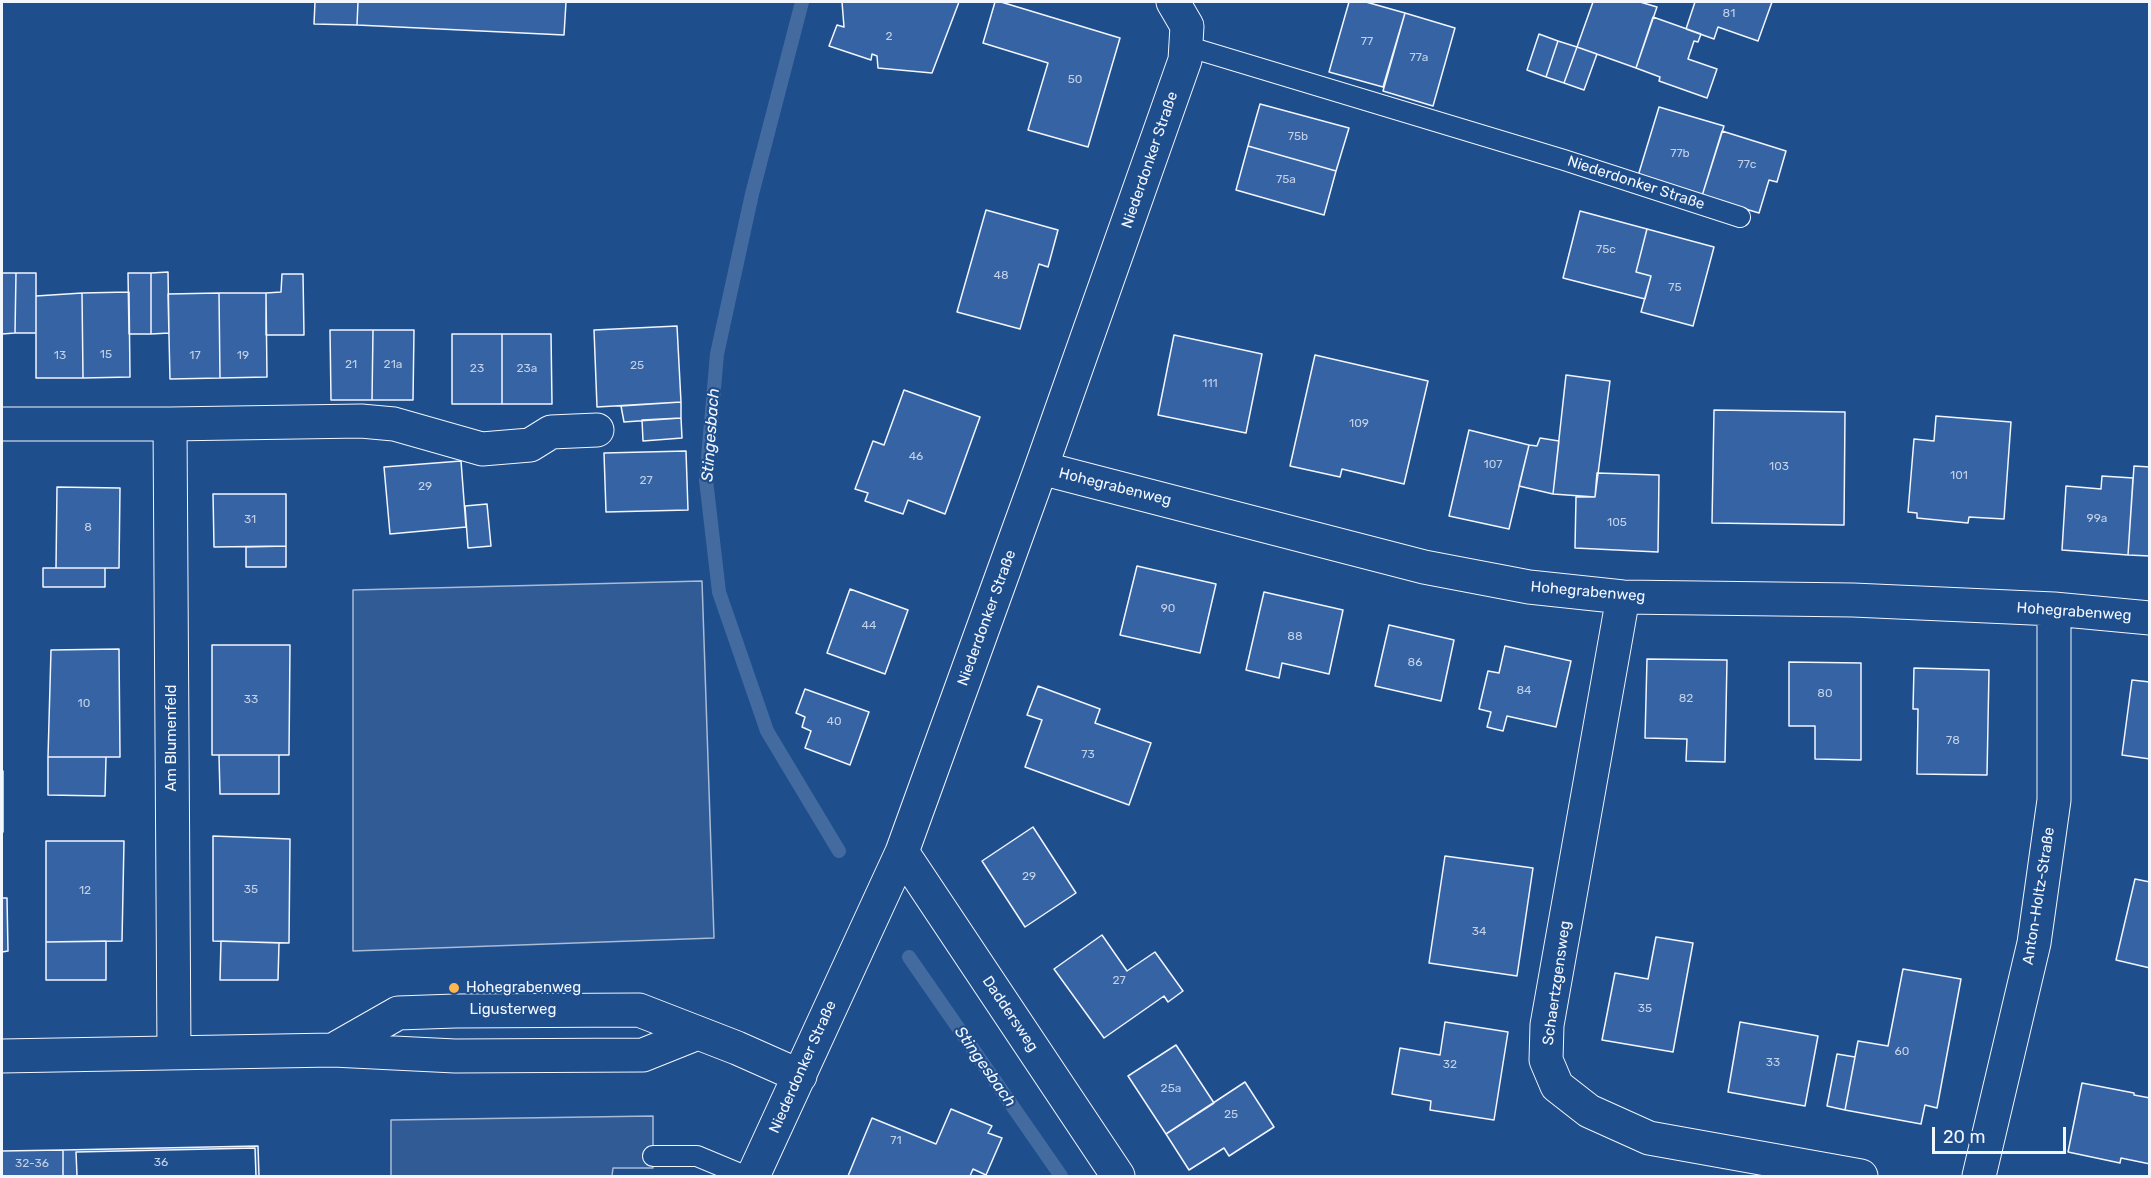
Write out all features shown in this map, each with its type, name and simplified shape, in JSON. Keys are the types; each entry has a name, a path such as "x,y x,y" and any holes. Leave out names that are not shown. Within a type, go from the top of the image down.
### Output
{"street":[{"name":"Niederdonker Straße","path":"753,1176 902,852 1041,468 1185,60 1186,26 1173,2"},
{"path":"2,424 361,421 394,424 482,449 530,445 551,432 597,430"},
{"name":"Am Blumenfeld","path":"170,424 174,1052"},
{"name":"Hohegrabenweg","path":"1041,468 1424,567 1529,587 1623,597 1853,600 2054,609 2150,618"},
{"name":"Schaertzgensweg","path":"1623,597 1547,1025 1546,1060 1557,1086 1589,1111 1649,1138 1861,1176"},
{"name":"Anton-Holtz-Straße","path":"1979,1176 2034,943 2054,800 2054,609"},
{"name":"Daddersweg","path":"902,852 1118,1176"},
{"name":"Ligusterweg","path":"333,1050 398,1013 639,1010 800,1076"},
{"name":"Ligusterweg","path":"2,1056 333,1050 456,1056 643,1055 698,1033"}],"lane":[{"name":"Niederdonker Straße","path":"1186,46 1564,160 1740,217"},
{"path":"653,1156 697,1156 745,1176"}],"shaded area":[{"path":"702,581 714,938 353,951 353,590"},
{"path":"653,1116 653,1168 613,1168 612,1176 391,1176 391,1120"}],"building":[{"path":"315,2 358,2 357,25 314,24"},
{"path":"358,2 566,2 564,35 357,25"},
{"path":"842,2 959,2 932,73 878,68 877,56 872,54 871,60 829,46 837,25 844,27"},
{"path":"995,2 1120,38 1088,147 1028,130 1048,63 983,43"},
{"path":"1349,2 1366,2 1405,13 1383,87 1329,72"},
{"path":"1593,2 1640,2 1657,7 1636,68 1577,47"},
{"path":"1695,2 1772,2 1758,41 1718,27 1714,39 1686,29"},
{"path":"1405,13 1455,28 1433,106 1383,91"},
{"path":"1653,17 1701,34 1698,42 1694,41 1688,59 1717,69 1707,98 1659,81 1660,77 1636,68"},
{"path":"1539,34 1558,41 1546,77 1527,70"},
{"path":"1558,41 1577,47 1564,83 1546,77"},
{"path":"1577,47 1597,54 1584,90 1564,83"},
{"path":"1260,104 1349,128 1336,171 1248,146"},
{"path":"1659,107 1724,126 1702,196 1638,176"},
{"path":"1722,131 1786,151 1777,182 1769,180 1759,213 1702,196"},
{"path":"1248,146 1336,171 1324,215 1236,190"},
{"path":"986,210 1058,230 1048,267 1039,264 1020,329 957,312"},
{"path":"1580,211 1647,229 1636,272 1651,276 1645,299 1563,278"},
{"path":"1647,229 1714,247 1693,326 1641,312 1651,276 1636,272"},
{"path":"168,272 169,333 151,334 151,273"},
{"path":"2,273 16,273 15,333 2,334"},
{"path":"16,273 36,273 36,333 15,333"},
{"path":"128,273 151,273 151,334 129,334"},
{"path":"282,274 303,274 304,335 266,335 266,293 281,292"},
{"path":"129,292 130,377 83,378 82,293"},
{"path":"82,293 83,378 36,378 36,296"},
{"path":"219,293 220,378 170,379 168,294"},
{"path":"219,293 266,293 267,377 220,378"},
{"path":"677,326 681,402 597,407 594,330"},
{"path":"330,330 373,330 372,400 331,400"},
{"path":"373,330 414,330 413,400 372,400"},
{"path":"452,334 502,334 502,404 452,404"},
{"path":"502,334 551,334 552,404 502,404"},
{"path":"1174,335 1262,354 1246,433 1158,415"},
{"path":"1315,355 1428,381 1404,484 1342,469 1340,477 1290,466"},
{"path":"1566,375 1610,381 1595,497 1553,494"},
{"path":"904,390 980,417 945,514 908,500 903,514 865,501 868,493 855,489 873,441 884,445"},
{"path":"681,402 681,418 624,422 621,406"},
{"path":"1714,410 1845,412 1844,525 1712,523"},
{"path":"1936,416 2011,422 2004,519 1969,517 1968,523 1917,518 1917,513 1908,512 1914,439 1934,441"},
{"path":"681,418 682,438 643,441 642,420"},
{"path":"1469,430 1529,445 1509,529 1449,516"},
{"path":"1540,438 1559,441 1553,494 1519,486 1529,445 1537,446"},
{"path":"686,451 688,510 606,512 604,453"},
{"path":"461,461 466,527 390,534 384,467"},
{"path":"2134,466 2150,467 2150,556 2128,555"},
{"path":"1597,473 1659,475 1658,552 1575,548 1576,497 1595,497"},
{"path":"2102,476 2133,478 2128,555 2062,550 2066,486 2101,489"},
{"path":"57,487 120,488 119,568 56,568"},
{"path":"213,494 286,494 286,546 214,547"},
{"path":"487,504 491,546 468,548 465,506"},
{"path":"286,546 286,567 246,567 246,547"},
{"path":"1137,566 1216,584 1200,653 1120,635"},
{"path":"43,568 105,568 105,587 43,587"},
{"path":"850,589 908,610 885,674 827,653"},
{"path":"1264,592 1343,610 1329,674 1282,663 1279,678 1246,670"},
{"path":"1389,625 1454,640 1441,701 1375,686"},
{"path":"212,645 290,645 289,755 212,755"},
{"path":"1505,646 1571,661 1556,727 1507,716 1503,731 1487,727 1491,712 1479,709 1488,671 1499,673"},
{"path":"119,649 120,757 48,757 51,650"},
{"path":"1647,659 1727,660 1725,762 1686,761 1687,739 1645,738"},
{"path":"1789,662 1861,663 1861,760 1815,759 1815,726 1789,726"},
{"path":"1914,668 1989,670 1987,775 1917,774 1918,709 1913,709"},
{"path":"2132,680 2150,682 2150,759 2122,755"},
{"path":"1038,686 1100,709 1095,723 1151,743 1129,805 1025,767 1042,720 1027,715"},
{"path":"805,689 869,712 850,765 805,748 811,731 802,727 805,717 796,713"},
{"path":"219,755 279,755 279,794 220,794"},
{"path":"48,757 106,757 105,796 48,795"},
{"path":"3,771 3,832 2,832"},
{"path":"1033,827 1076,893 1025,927 982,861"},
{"path":"213,836 290,839 289,943 213,941"},
{"path":"46,841 124,841 122,941 46,942"},
{"path":"1445,856 1533,868 1517,976 1429,963"},
{"path":"2135,879 2150,882 2150,968 2116,960"},
{"path":"2,898 7,898 8,951 2,952"},
{"path":"1102,935 1127,971 1155,952 1183,991 1168,1002 1164,996 1104,1038 1054,969"},
{"path":"1656,937 1693,943 1673,1052 1602,1040 1615,973 1648,979"},
{"path":"106,941 106,980 46,980 46,942"},
{"path":"221,941 279,943 278,980 220,980"},
{"path":"1903,969 1961,979 1937,1108 1925,1105 1921,1124 1845,1110 1858,1041 1888,1046"},
{"path":"1445,1022 1508,1032 1494,1120 1430,1110 1431,1101 1392,1094 1400,1048 1440,1055"},
{"path":"1740,1022 1818,1036 1805,1106 1728,1092"},
{"path":"1176,1045 1214,1103 1166,1134 1128,1076"},
{"path":"1837,1054 1855,1057 1845,1110 1827,1106"},
{"path":"1245,1082 1274,1127 1229,1156 1224,1148 1189,1170 1166,1134"},
{"path":"2082,1083 2150,1098 2150,1164 2121,1158 2120,1163 2068,1152"},
{"path":"951,1109 992,1126 988,1133 1002,1138 986,1175 973,1169 970,1176 848,1176 872,1118 936,1144"},
{"path":"258,1146 259,1176 63,1176 63,1150"},
{"path":"255,1148 256,1176 77,1176 76,1152"},
{"path":"63,1150 63,1176 2,1176 2,1151"}],"waterway":[{"name":"Stingesbach","path":"802,2 752,194 717,354 706,480 719,592 767,731 839,851"},
{"name":"Stingesbach","path":"909,957 1061,1176"}],"place":[{"name":"Hohegrabenweg","path":"454,988"}]}
